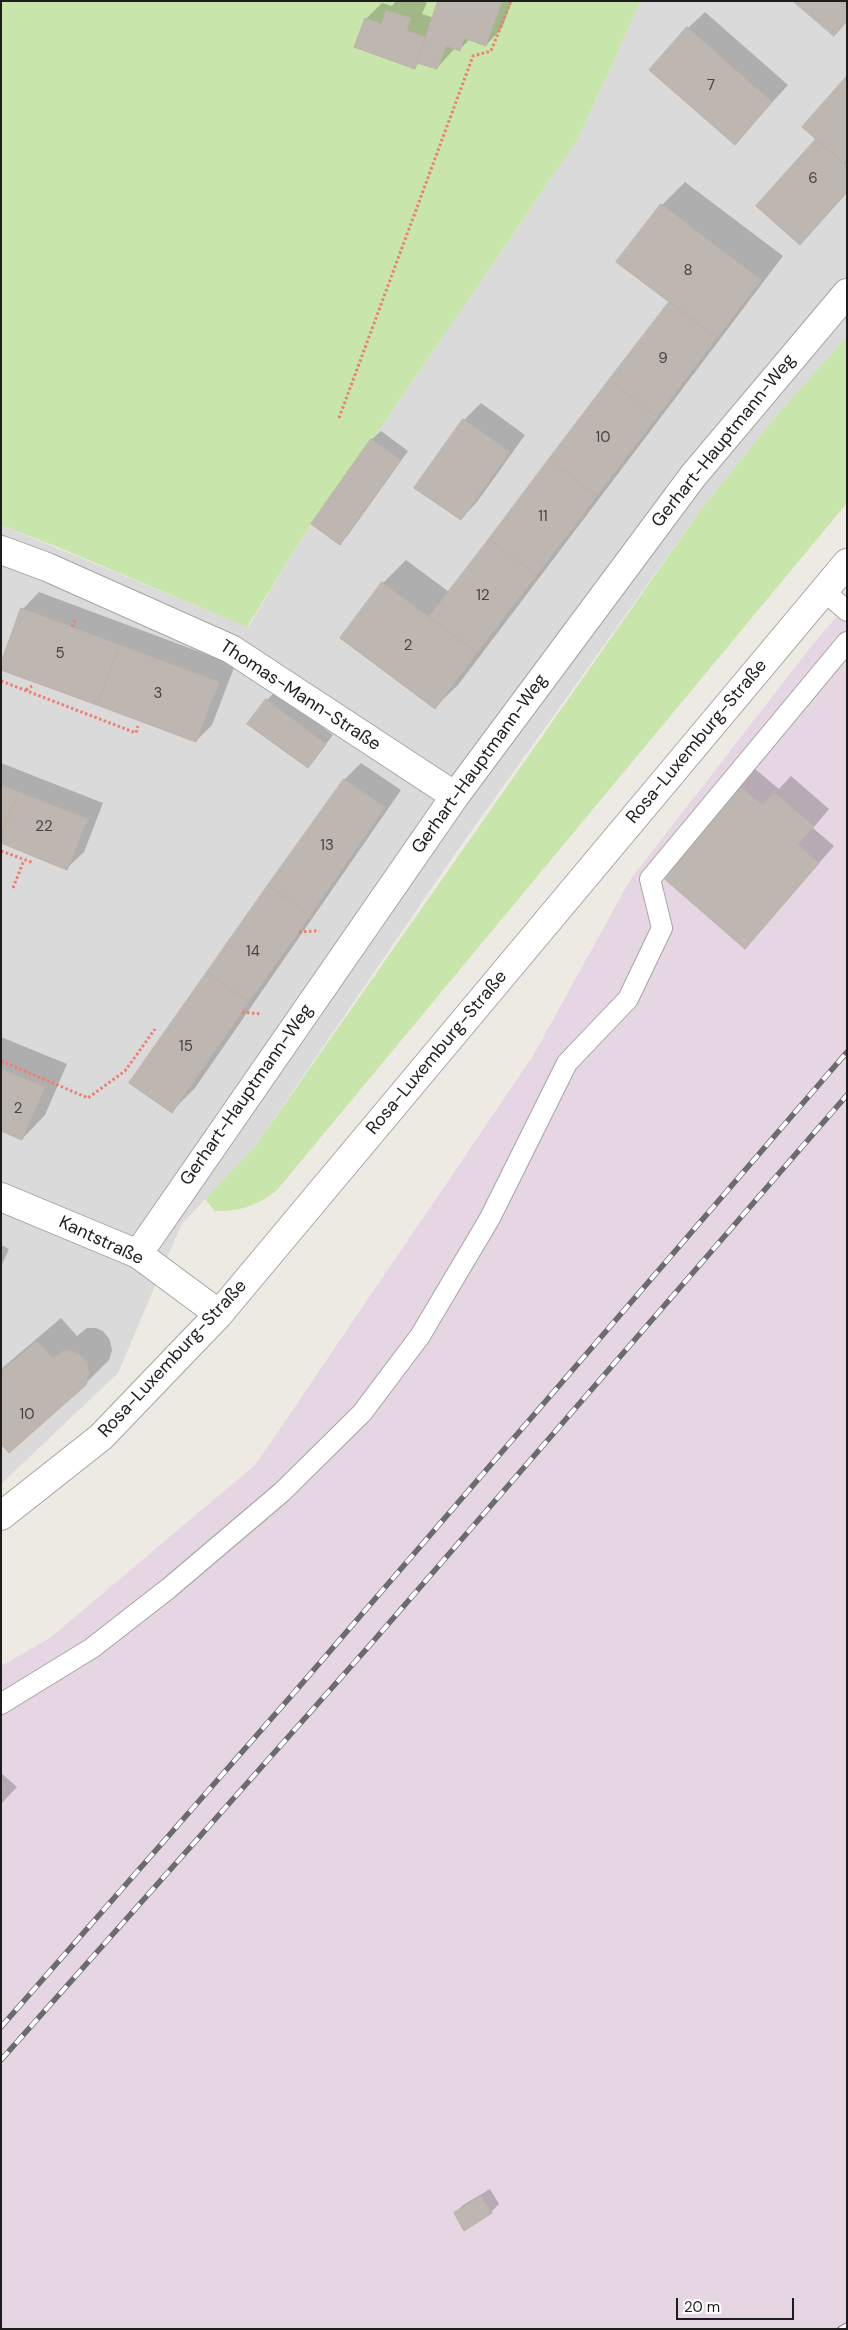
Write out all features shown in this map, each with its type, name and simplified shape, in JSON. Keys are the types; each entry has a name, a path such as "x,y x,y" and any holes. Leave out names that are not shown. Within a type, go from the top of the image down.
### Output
{"street":[{"name":"Gerhart-Hauptmann-Weg","path":"138,1254 455,796 692,476 847,293"},
{"name":"Thomas-Mann-Straße","path":"1,550 47,567 231,649 455,796"},
{"name":"Rosa-Luxemburg-Straße","path":"1,1516 101,1437 219,1314 847,563"},
{"name":"Kantstraße","path":"1,1197 138,1254 219,1314"}],"lane":[{"path":"823,590 847,612"},
{"path":"1,1704 92,1648 169,1588 282,1492 362,1413 420,1336 490,1218 567,1063 628,999 662,928 650,879 847,642"}],"path":[{"path":"339,418 473,56 491,51 511,1"},
{"path":"1,682 136,732 138,726"},
{"path":"26,691 32,686"},
{"path":"1,851 34,863"},
{"path":"13,888 24,860"},
{"path":"1,1061 88,1098 125,1071 155,1029"}],"shaded area":[{"path":"641,1 847,1 847,336 777,415 702,508 455,854 256,1145 181,1225 118,1373 1,1484 1,525 248,627 311,524 382,426 578,139"},
{"path":"847,605 847,2329 1,2329 1,1666 50,1638 256,1464 533,1056 630,880 813,644"}],"green space":[{"path":"1,1 641,1 578,139 382,426 311,524 247,627 1,525"},
{"path":"847,336 847,503 277,1190 256,1204 240,1209 215,1211 205,1199 256,1145 702,508 777,415"}],"building":[{"path":"438,1 502,1 486,46 464,38 460,51 446,46 437,69 417,63"},
{"path":"793,1 847,1 847,21 834,36"},
{"path":"386,10 411,18 407,31 426,37 415,69 354,47 365,18 381,24"},
{"path":"687,27 772,102 735,145 649,70"},
{"path":"847,76 847,160 843,163 802,127"},
{"path":"816,139 847,166 847,192 800,245 756,206"},
{"path":"661,204 761,280 717,338 616,262"},
{"path":"669,302 717,338 657,417 609,380"},
{"path":"609,380 657,417 597,496 549,459"},
{"path":"463,419 510,452 461,520 414,488"},
{"path":"371,439 401,460 340,545 311,524"},
{"path":"549,459 597,496 537,575 489,539"},
{"path":"489,539 537,575 477,653 429,617"},
{"path":"382,582 477,653 435,709 340,638"},
{"path":"21,608 120,645 97,705 1,670 1,663"},
{"path":"120,645 219,682 196,742 97,705"},
{"path":"266,699 326,744 308,768 247,724"},
{"path":"344,779 385,807 310,916 268,885"},
{"path":"738,784 762,805 774,792 814,826 798,845 819,863 745,949 660,875"},
{"path":"1,785 19,792 1,836"},
{"path":"19,792 88,819 67,870 1,843 1,836"},
{"path":"268,885 310,916 249,1002 207,972"},
{"path":"207,972 249,1002 172,1113 129,1083"},
{"path":"1,1069 45,1087 22,1140 1,1131"},
{"path":"37,1341 53,1358 63,1351 72,1351 79,1354 87,1363 89,1375 86,1385 9,1453 1,1444 1,1371"},
{"path":"481,2196 492,2213 464,2231 454,2213"}],"railway":[{"path":"1,2027 299,1687 847,1052"},
{"path":"1,2060 370,1645 847,1095"},
{"path":"840,2329 847,2325"}]}
